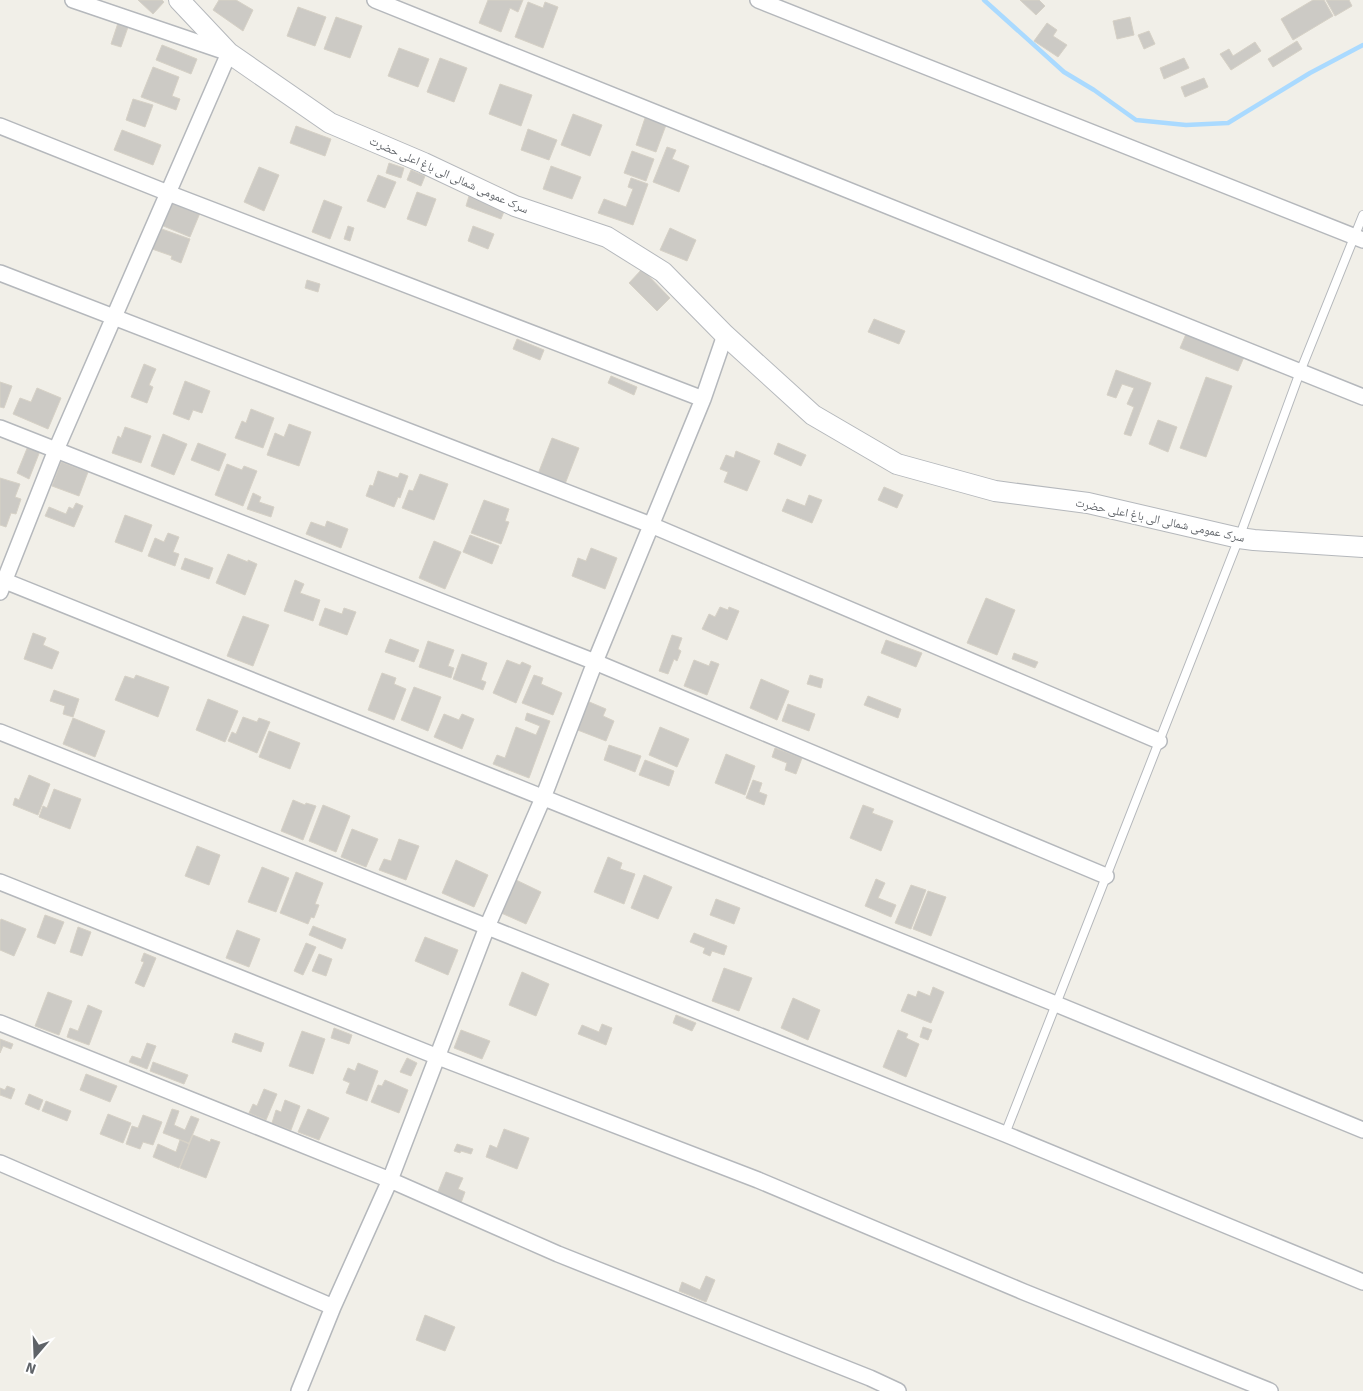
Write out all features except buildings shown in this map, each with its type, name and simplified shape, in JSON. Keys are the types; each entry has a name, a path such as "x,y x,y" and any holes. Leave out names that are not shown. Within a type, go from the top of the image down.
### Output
{"street":[{"path":"73,0 229,53 113,316 2,584 543,798 1056,1004 1363,1130"},
{"name":"سرک عمومی شمالی الی باغ اعلی حضرت","path":"179,0 229,53 330,123 424,163 515,206 607,238 664,272 725,335 813,415 897,464 995,491 1088,503 1239,538 1363,547"},
{"path":"375,0 1363,397"},
{"path":"758,0 1359,239"},
{"path":"0,126 168,193 703,399"},
{"path":"0,273 651,525 1159,741"},
{"path":"299,1391 333,1307 390,1180 488,927 543,798 703,399 725,335"},
{"path":"0,428 596,662 1106,876"},
{"path":"0,732 1005,1134 1363,1282"},
{"path":"0,882 438,1057 758,1180 1024,1292 1270,1391"},
{"path":"0,1024 390,1180 558,1254 870,1378 898,1391"},
{"path":"0,1162 333,1307"}],"lane":[{"path":"1005,1134 1239,538 1300,372 1359,239 1363,215"}],"waterway":[{"path":"984,0 1064,72 1094,90 1136,120 1186,125 1228,123 1310,73 1363,45"}]}
